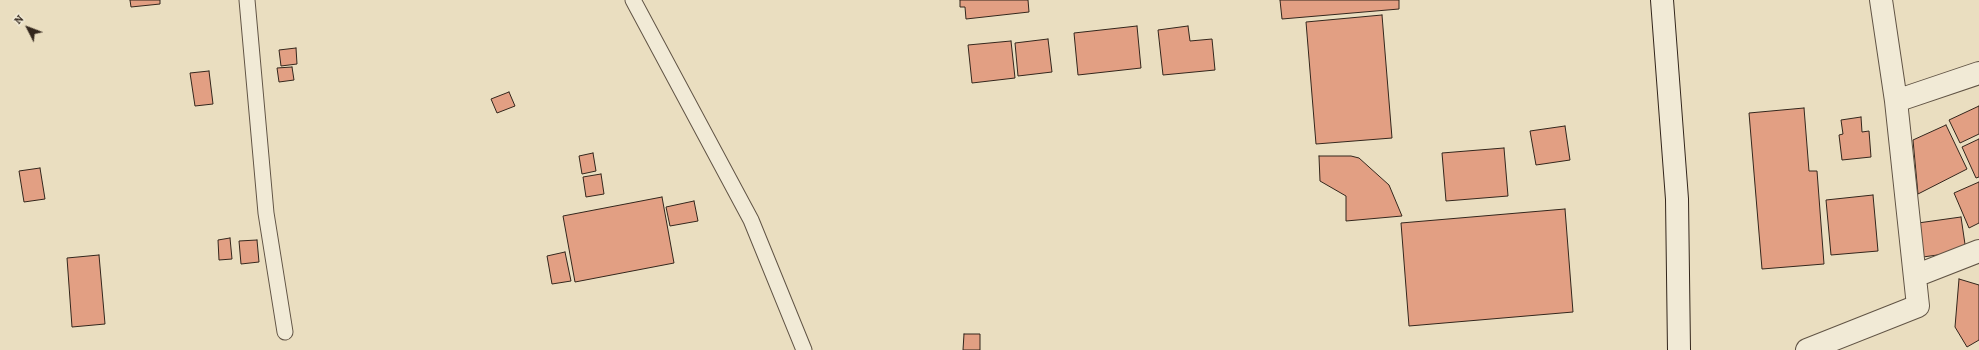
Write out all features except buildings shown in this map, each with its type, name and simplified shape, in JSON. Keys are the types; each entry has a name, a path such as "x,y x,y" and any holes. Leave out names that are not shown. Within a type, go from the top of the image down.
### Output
{"street":[{"path":"1662,0 1677,199 1680,350"},
{"path":"1806,350 1918,306 1896,101 1881,0"},
{"path":"1896,101 1979,72"},
{"path":"1915,276 1979,251"}],"lane":[{"path":"247,0 266,213 285,332"},
{"path":"633,0 751,220 804,350"}]}
